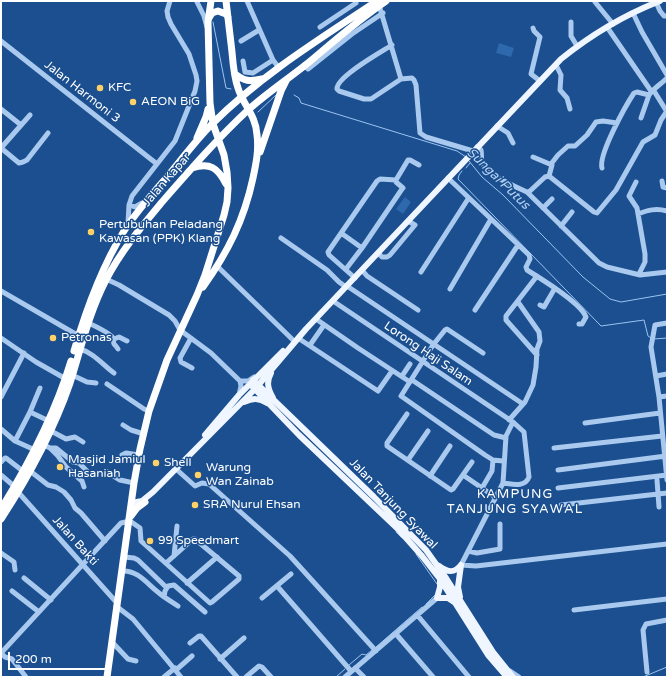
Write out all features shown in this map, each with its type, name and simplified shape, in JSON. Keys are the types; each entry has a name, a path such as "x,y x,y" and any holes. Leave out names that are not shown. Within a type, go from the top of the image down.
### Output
{"highway":[{"path":"211,1 217,7 223,5 226,1"},
{"path":"107,677 134,483 149,411 159,381 197,294 224,215 228,188 227,172 213,124 210,103 208,22 211,1"},
{"path":"226,1 237,87 249,109 256,125 258,135 256,161"},
{"name":"Jalan Kapar","path":"27,471 47,447 69,377 78,336 104,269 127,226 196,142 242,97 265,78 330,32 381,2"},
{"name":"Jalan Kapar","path":"1,519 27,471 35,450 69,377 80,350 97,299 106,279 117,261 149,217 218,139 249,109 381,2"},
{"path":"208,22 210,15 215,11 222,11 228,17"},
{"path":"235,74 242,79 249,81 265,78"},
{"path":"197,294 217,266 239,227 256,161 281,91 287,79"},
{"path":"256,86 254,94 256,96 263,97"},
{"path":"196,142 210,103"},
{"path":"196,142 203,139 208,142 209,145 203,156"},
{"path":"192,168 202,165 211,167 220,173 228,188"},
{"path":"215,241 216,248 224,250 228,248"},
{"name":"Jalan Kapar","path":"1,509 16,490"},
{"path":"133,495 138,499 145,500"},
{"path":"130,519 137,508 145,500"}],"main road":[{"path":"178,467 225,410 251,382 316,319 462,162 556,65 577,46 610,25 658,2"},
{"path":"132,505 145,500 178,467 256,387 276,365 296,339"},
{"path":"275,405 268,386 268,379 276,365"},
{"name":"Jalan Tanjung Syawal","path":"251,382 407,530 426,550 488,655 505,674 514,677"},
{"path":"239,404 251,399 258,399 275,405"},
{"name":"Jalan Tanjung Syawal","path":"275,405 299,435 398,530 422,556 458,603"},
{"path":"434,563 449,572 454,571 461,565"},
{"path":"440,579 440,587 437,598 448,598 458,603 458,587 461,565"}],"street":[{"path":"127,226 129,218 129,205 132,196 175,141 196,91 197,81 189,54 168,17 167,11 170,1"},
{"path":"197,1 204,5 211,1"},
{"path":"197,1 204,16 208,31"},
{"path":"247,1 273,60 279,68"},
{"path":"320,27 356,2 360,13"},
{"path":"381,2 401,79"},
{"path":"549,176 597,213 616,190 643,142 655,135 661,120 667,112 651,92 610,25 594,2"},
{"path":"658,2 660,11 664,16 667,16"},
{"path":"304,65 308,70 352,34 383,13"},
{"path":"633,13 667,75"},
{"path":"572,22 571,36 577,46"},
{"path":"326,23 330,32"},
{"path":"534,28 534,31 540,37 531,74 540,81"},
{"path":"241,41 259,30"},
{"name":"Jalan Harmoni 3","path":"1,41 43,76"},
{"name":"Jalan Harmoni 3","path":"1,44 157,165"},
{"path":"392,45 348,74 337,85 337,89 364,99 371,99 401,79 412,78 414,80 420,133 426,137 473,151 481,150 482,161 489,171 515,187 527,192 599,263 607,267 640,275 667,272"},
{"path":"243,61 245,72 253,73 273,60"},
{"path":"556,65 561,75 560,90 567,98 570,109"},
{"path":"641,118 651,92 667,78"},
{"path":"602,168 602,158 634,93 651,92"},
{"path":"1,109 21,125"},
{"path":"30,115 1,148 19,163 23,162 27,160 48,133"},
{"path":"549,176 552,164 558,155 568,146 575,146 587,135 596,122 603,121 618,123"},
{"path":"497,126 508,133 513,143"},
{"path":"533,157 552,164"},
{"path":"151,172 151,160 162,158"},
{"path":"396,180 409,159 419,165"},
{"path":"527,192 545,177 549,176"},
{"path":"448,178 530,257 526,268 580,308 586,317 582,324 579,324"},
{"path":"355,278 328,254 377,181 380,179 396,180"},
{"path":"346,269 403,188 396,182 396,180"},
{"path":"662,181 663,187 667,188"},
{"path":"636,182 629,196 636,206 645,254 645,262 640,275"},
{"path":"129,205 132,207 138,206 150,197"},
{"path":"421,272 468,198"},
{"path":"543,208 552,199"},
{"path":"638,214 656,209 667,211"},
{"path":"561,226 572,212"},
{"path":"450,289 491,219"},
{"path":"378,253 382,257 387,257 390,255 415,225 408,221"},
{"path":"341,233 362,248"},
{"path":"281,238 327,270 346,287 523,404"},
{"path":"475,310 518,245"},
{"path":"217,266 296,339 310,345 376,390 380,390 392,371"},
{"path":"362,270 367,276 418,310"},
{"path":"537,276 506,316 506,320 537,355"},
{"path":"106,279 119,285 169,315 175,321 180,330 211,353 240,381 241,386 239,395"},
{"path":"540,305 544,306 555,288"},
{"path":"1,291 78,336"},
{"name":"Lorong Haji Salam","path":"333,301 511,421 524,432 529,477 525,484 503,483"},
{"path":"518,302 539,332 540,341 537,349 533,385 527,398 511,421 506,438 503,483 461,565 476,566 667,544"},
{"path":"316,319 392,371 411,381 494,435 506,438"},
{"path":"667,322 655,325 651,342 664,434 667,480"},
{"path":"88,323 97,326 114,339 114,344 118,349"},
{"path":"310,345 324,325"},
{"path":"483,353 446,329 433,345 401,395 401,398 493,460 504,461"},
{"path":"114,339 119,337 127,341"},
{"path":"1,338 24,353 69,377 96,383"},
{"path":"191,338 180,358 181,362 192,368"},
{"path":"80,350 95,357 114,373"},
{"path":"1,397 24,353"},
{"path":"402,376 410,364"},
{"path":"240,381 250,380 262,371"},
{"path":"656,376 667,374"},
{"path":"107,384 149,411"},
{"path":"16,441 40,388"},
{"path":"659,397 667,396"},
{"path":"30,412 49,421"},
{"path":"585,423 660,413"},
{"path":"407,414 386,445 452,490 472,462"},
{"path":"122,426 144,434"},
{"path":"1,429 16,441 35,450"},
{"path":"51,431 66,439 75,436 83,442"},
{"path":"408,460 428,431"},
{"path":"554,448 664,434"},
{"path":"430,476 450,446"},
{"path":"47,447 56,448 73,462 79,463 87,471"},
{"path":"47,447 58,456 66,468 82,481 84,487"},
{"path":"122,455 126,453 139,455"},
{"path":"558,470 666,456"},
{"path":"1,462 6,458 48,485 56,487 64,492 71,500 75,508 105,541"},
{"path":"482,488 492,471 493,460"},
{"path":"178,467 195,486 209,484 290,556 376,651"},
{"path":"107,472 120,480 134,483"},
{"name":"Jalan Bakti","path":"1,475 117,604 133,619 182,677"},
{"path":"558,488 667,475"},
{"path":"463,476 495,497"},
{"path":"657,480 659,507"},
{"path":"561,505 667,493"},
{"path":"26,677 12,659 5,658 1,653 121,523 130,519 140,528 142,542 210,603 240,578 240,576 195,539 193,539 166,563"},
{"path":"468,551 477,552 500,550 500,524"},
{"path":"174,556 177,526"},
{"path":"1,553 14,562 15,570"},
{"path":"124,557 138,560 167,588"},
{"path":"187,583 217,557"},
{"path":"122,571 129,570 138,574 164,597 178,606"},
{"path":"262,598 291,574"},
{"path":"24,578 51,600"},
{"path":"164,597 168,586 174,585 205,612"},
{"path":"277,586 353,670 364,677"},
{"path":"12,590 39,612"},
{"path":"345,677 418,616 437,598"},
{"path":"574,610 667,599"},
{"path":"418,616 469,677"},
{"path":"647,672 643,630 646,624 667,620"},
{"path":"396,634 433,677"},
{"path":"190,643 201,636 237,677"},
{"path":"220,659 244,638"},
{"path":"112,642 128,659 136,661"},
{"path":"164,677 192,656"},
{"path":"246,677 259,666 262,667 271,677"},
{"path":"505,674 520,677"}],"shaded area":[{"path":"499,43 514,48 511,57 496,53"},
{"path":"405,197 411,202 403,214 396,209"}],"waterway":[{"path":"213,22 226,88 231,89"},
{"path":"258,112 276,95"},
{"name":"Sungai Putus","path":"294,95 299,98 301,103 457,151 466,157"},
{"name":"Sungai Putus","path":"469,161 482,177 503,195 583,277 610,299 621,302 667,294"},
{"name":"Sungai Putus","path":"466,168 470,163"},
{"path":"462,171 458,179 601,326 644,320 648,336 651,338"},
{"path":"654,339 667,338"},
{"path":"396,532 402,538"},
{"path":"416,554 437,584"},
{"path":"426,604 435,595"},
{"path":"376,647 422,607"},
{"path":"349,665 362,654 366,655 372,650"},
{"path":"643,677 667,667"},
{"path":"336,677 345,669"}],"place":[{"name":"KFC","path":"100,88"},
{"name":"AEON BiG","path":"133,102"},
{"name":"Pertubuhan Peladang Kawasan (PPK) Klang","path":"91,232"},
{"name":"Petronas","path":"53,338"},
{"name":"Shell","path":"156,463"},
{"name":"Masjid Jamiul Hasaniah","path":"60,467"},
{"name":"Warung Wan Zainab","path":"198,475"},
{"name":"SRA Nurul Ehsan","path":"195,505"},
{"name":"99 Speedmart","path":"150,541"}],"district":[{"name":"KAMPUNG TANJUNG SYAWAL","path":"515,502"}]}
